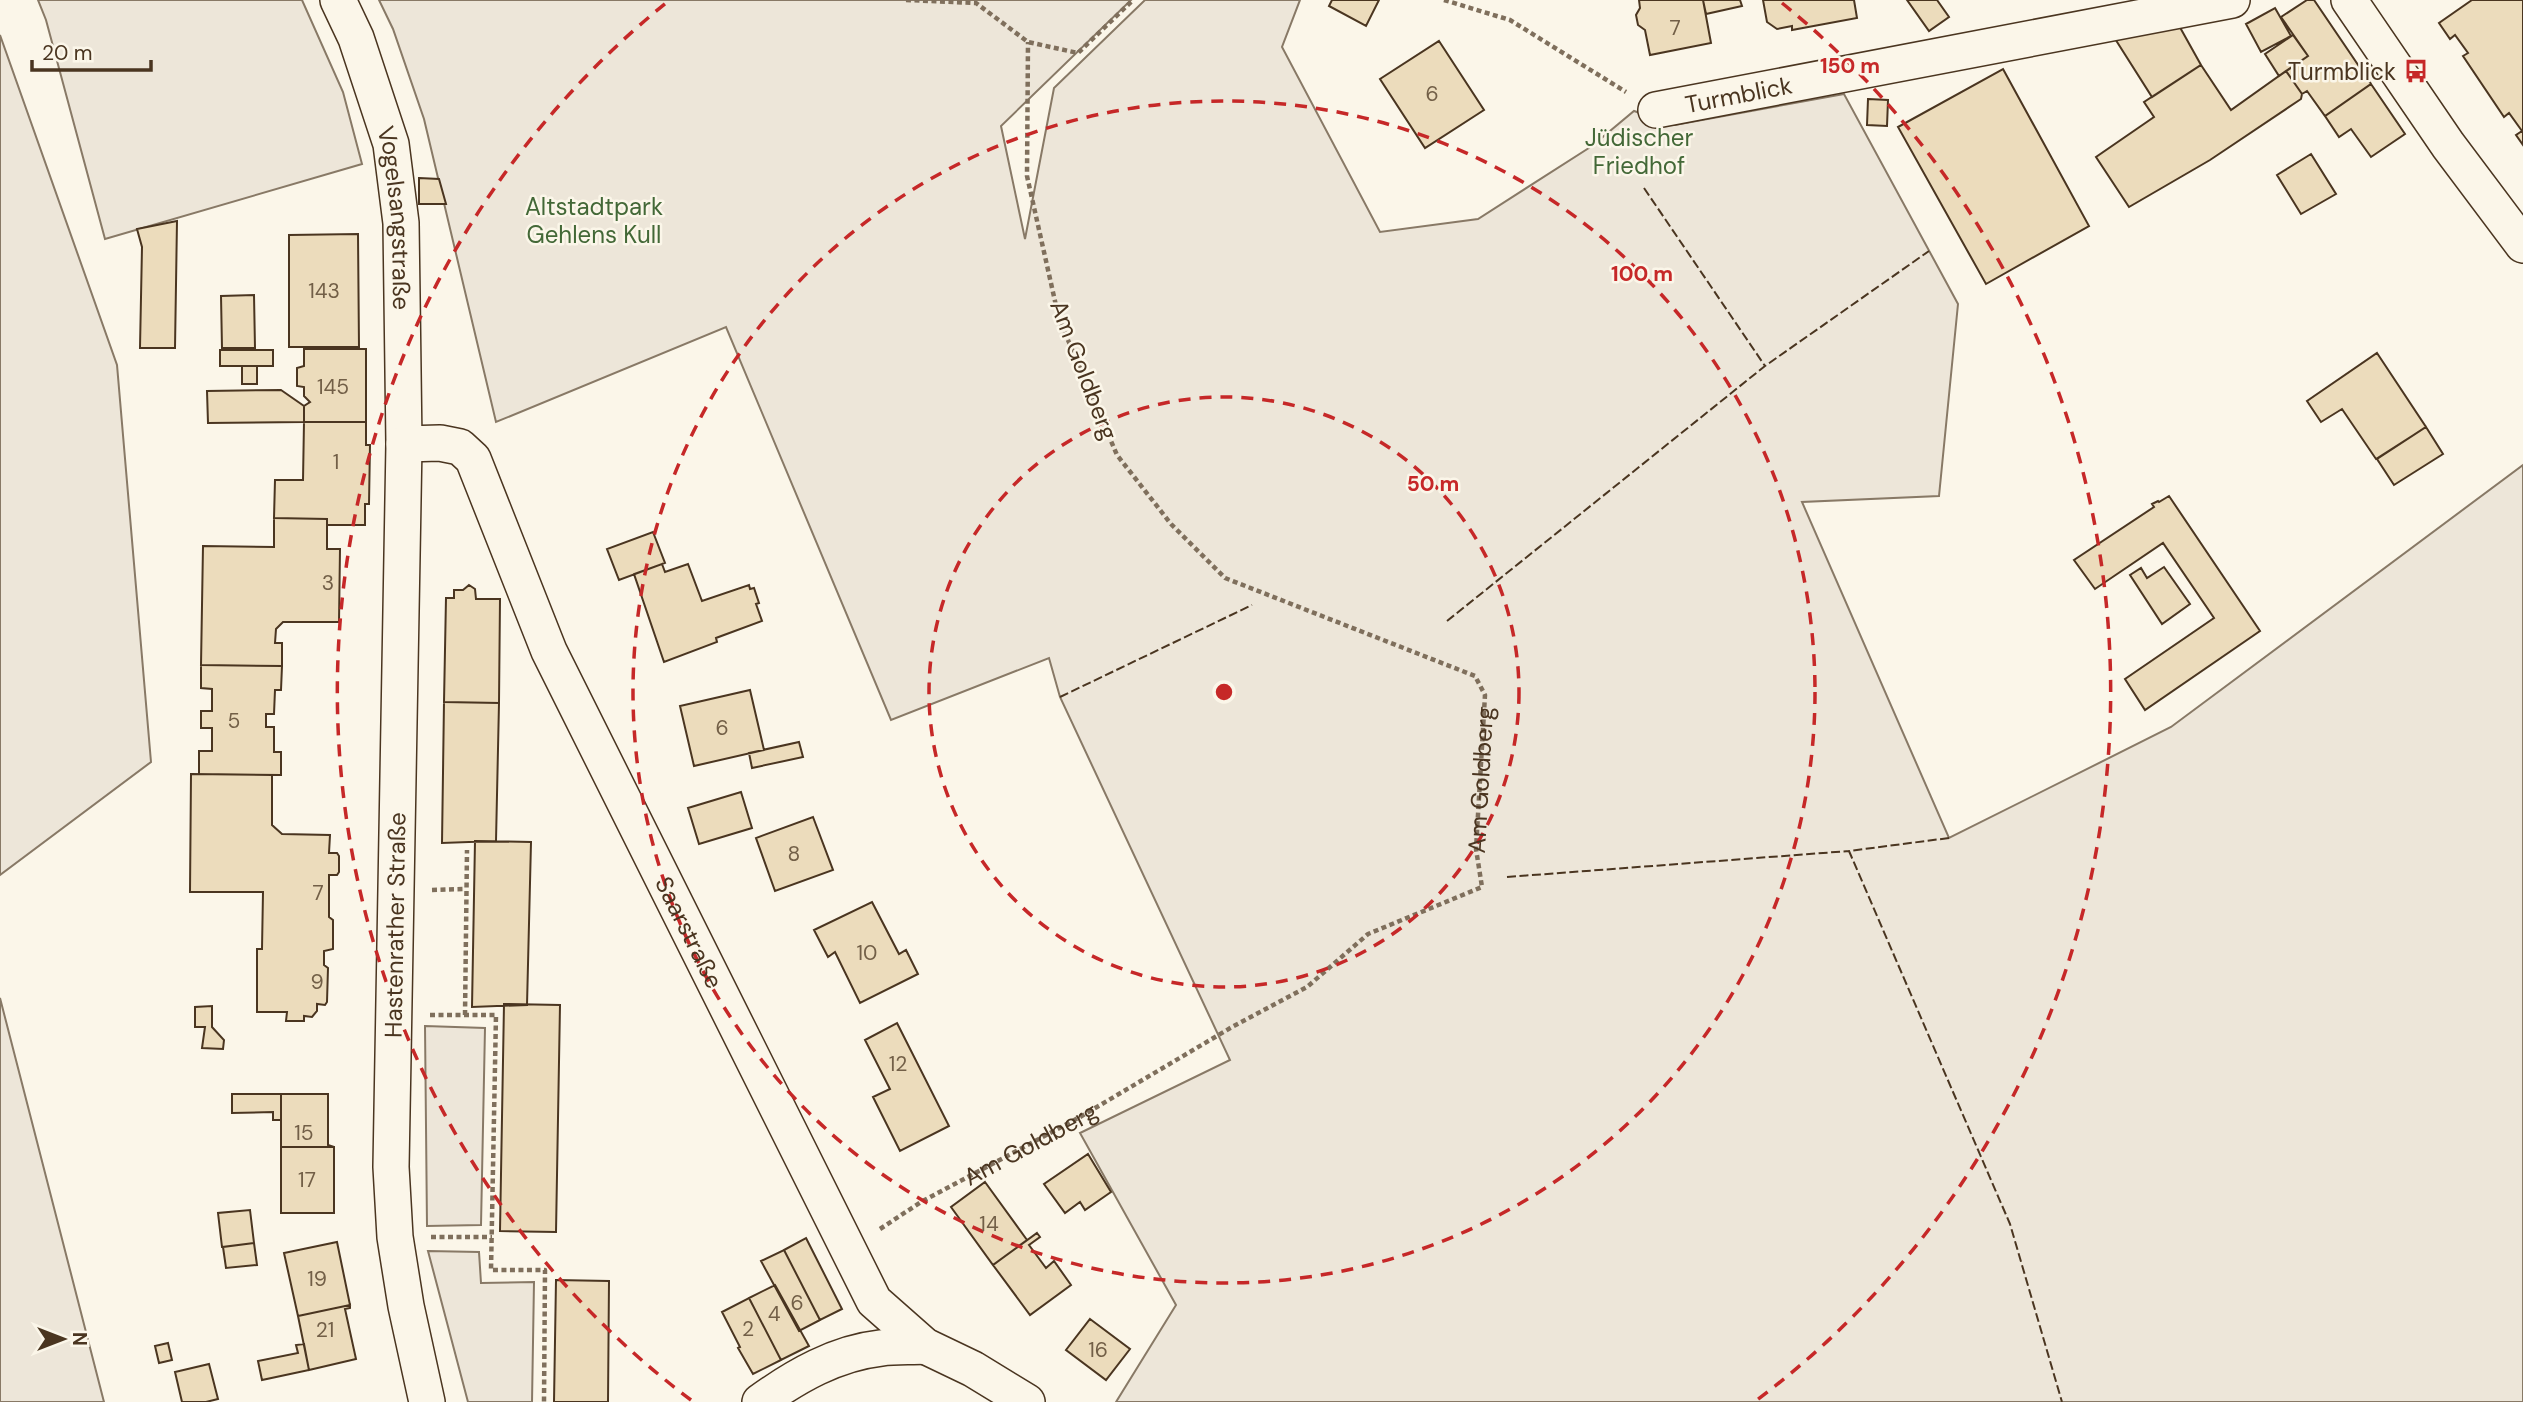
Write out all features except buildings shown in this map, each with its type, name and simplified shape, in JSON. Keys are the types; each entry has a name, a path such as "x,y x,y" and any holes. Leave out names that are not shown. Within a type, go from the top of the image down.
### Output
{"street":[{"name":"Vogelsangstraße","path":"338,0 356,38 391,144 401,223 404,444"},
{"name":"Turmblick","path":"1656,110 2232,0"},
{"path":"2354,2 2448,145 2523,245"},
{"name":"Saarstraße","path":"404,444 440,443 460,447 473,459 549,651 874,1301 926,1346 974,1369 1027,1402"},
{"name":"Hastenrather Straße","path":"404,444 391,1167 395,1237 406,1306 427,1402"},
{"path":"760,1402 809,1370 846,1357 880,1348 926,1346"}],"path":[{"path":"906,0 976,3 1028,42 1078,53 1133,0"},
{"path":"1444,0 1510,20 1656,110"},
{"name":"Am Goldberg","path":"847,1250 921,1202 1080,1118 1232,1027 1307,987 1368,934 1482,887 1476,849 1485,695 1475,676 1225,578 1171,524 1117,455 1059,319 1027,176 1028,42"},
{"path":"465,1015 467,850"},
{"path":"429,890 466,889"},
{"path":"446,1015 496,1015 491,1270 545,1270 544,1402"},
{"path":"472,1237 492,1237"}],"green space":[{"path":"38,0 302,0 343,92 362,164 105,239 46,20"},
{"path":"379,0 1131,0 1001,126 1025,239 1054,88 1145,0 1300,0 1282,47 1380,232 1478,219 1592,146 1634,111 1675,125 1844,94 1958,304 1939,496 1802,502 1949,838 2171,727 2523,465 2523,1402 1116,1402 1176,1305 1080,1133 1230,1060 1060,697 1049,658 891,720 726,327 496,422 424,119 393,29"},
{"path":"0,35 117,365 151,762 0,875"},
{"path":"0,998 104,1402 0,1402"},
{"path":"425,1026 485,1028 481,1225 427,1226"},
{"path":"428,1251 479,1252 481,1283 534,1282 532,1402 468,1402"}],"fence":[{"path":"1644,188 1765,366"},
{"path":"1447,621 1765,366 1929,251"},
{"path":"1060,697 1252,605"},
{"path":"1949,838 1849,851 2010,1224 2062,1402"},
{"path":"1507,877 1849,851"}],"place":[{"name":"Turmblick","path":"2416,71"}],"park label":[{"name":"Jüdischer Friedhof","path":"1639,151"},
{"name":"Altstadtpark Gehlens Kull","path":"594,220"}]}
